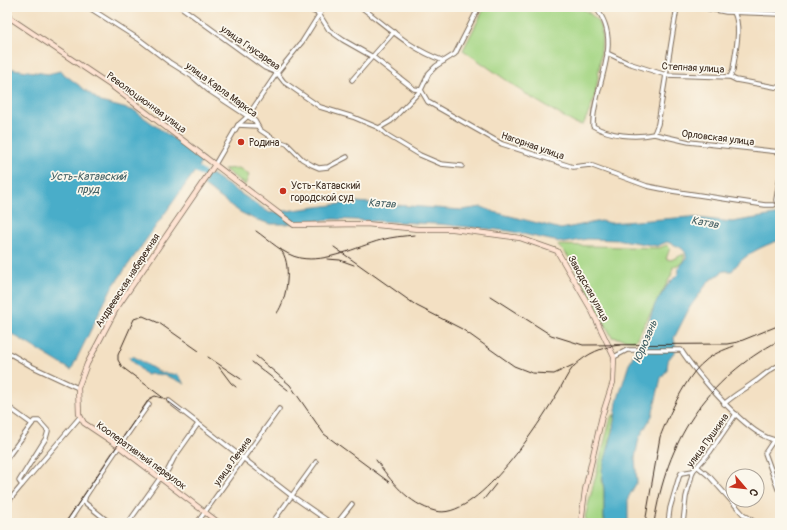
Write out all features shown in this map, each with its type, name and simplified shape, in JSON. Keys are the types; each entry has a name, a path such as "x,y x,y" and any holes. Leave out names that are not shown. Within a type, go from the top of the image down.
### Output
{"main road":[{"name":"Революционная улица","path":"7,16 112,87 190,145 214,166 294,225"},
{"name":"Андреевская набережная","path":"78,388 87,364 116,309 214,166"},
{"name":"Заводская улица","path":"294,225 366,224 418,229 453,229 520,238 557,251 591,309 614,357 613,382 602,416 588,475 581,523"},
{"path":"78,388 80,417"},
{"name":"Кооперативный переулок","path":"80,417 84,423 118,446 219,523"}],"street":[{"name":"улица Карла Маркса","path":"88,7 140,40 169,62 194,77 208,90 255,121 260,130 275,140 287,144 302,159 319,168 328,167 347,157"},
{"name":"улица Гнусарева","path":"181,7 265,68 277,73 284,82 320,107 353,117 379,128 387,135 420,155 442,164 462,166"},
{"name":"Нагорная улица","path":"304,7 319,14 330,30 343,40 373,57 414,89 421,90 428,102 508,146 574,167 590,166 647,186 716,198 774,205"},
{"path":"214,166 238,125 247,117 277,73 302,42 324,7"},
{"path":"361,7 394,32 397,36 424,54 444,61"},
{"path":"379,128 391,121 421,90 430,73 455,54 478,9 472,7"},
{"path":"595,7 602,14 608,30 607,53"},
{"path":"654,134 658,124 677,7"},
{"path":"700,7 726,12 780,14"},
{"path":"726,12 731,7"},
{"path":"730,77 733,70 738,30 738,19 734,12"},
{"path":"352,80 394,32"},
{"name":"Степная улица","path":"607,53 628,63 666,75 730,77 736,80 780,88"},
{"name":"Орловская улица","path":"607,53 592,115 593,126 604,133 635,136 654,134 684,141 780,152"},
{"path":"238,125 257,126"},
{"path":"776,200 780,176"},
{"path":"614,357 627,350 681,350 724,404 773,441 780,440"},
{"path":"7,352 38,370 78,388"},
{"path":"724,404 736,393 756,382 771,368 780,365"},
{"path":"169,401 292,496 331,523"},
{"path":"68,523 110,462 118,446 150,404"},
{"path":"7,406 32,424"},
{"name":"улица Ленина","path":"197,523 279,409"},
{"name":"улица Пушкина","path":"683,523 686,497 693,471 698,467 736,414"},
{"path":"7,503 80,417"},
{"path":"7,458 34,421 39,421 48,431 31,463 21,476 20,481 22,485"},
{"path":"128,523 160,478 168,470 198,424"},
{"path":"773,441 765,453 778,489 780,490"},
{"path":"272,523 316,462"},
{"path":"698,467 710,477 743,514 756,523"},
{"path":"668,523 670,508 679,477 682,473 693,471"},
{"path":"85,498 84,502 110,523"},
{"path":"337,523 352,504"}],"green space":[{"path":"485,7 580,7 590,14 600,25 602,42 597,85 594,99 583,125 574,123 532,98 463,50"},
{"path":"239,168 249,175 245,185 224,169"},
{"path":"557,245 659,248 667,245 670,248 666,259 671,260 684,254 684,262 673,267 671,276 635,341 612,337 568,256"},
{"path":"615,414 602,480 604,490 604,523 587,523 585,517 611,417"}],"water":[{"name":"Усть-Катавский пруд","path":"7,68 48,74 60,71 101,102 135,111 203,160 111,289 71,370 7,331"},
{"name":"Юрюзань","path":"211,174 270,213 356,202 462,210 482,207 494,212 561,229 601,221 610,223 689,217 732,222 780,214 780,240 753,252 736,265 732,271 724,271 709,281 690,307 674,338 676,350 668,360 667,370 661,378 652,416 639,438 635,458 637,482 628,498 628,523 604,523 604,490 602,470 614,428 617,402 629,364 647,327 655,304 669,283 678,274 678,268 686,260 684,250 667,242 657,246 621,240 587,239 564,243 509,231 438,224 334,219 271,224 254,219 240,212 203,185"},
{"path":"133,356 159,372 178,375 185,384 161,375 146,375 129,358"}],"waterway":[{"name":"Катав","path":"190,165 210,179"}],"tram line":[{"path":"181,411 122,367 118,360 118,355 134,319 143,316 159,323 199,351"},
{"path":"208,357 241,379"},
{"path":"219,367 231,383 236,387"},
{"path":"65,523 149,399 155,396 162,398"}],"railway":[{"path":"256,231 288,254 300,258 310,259 341,254 385,239 415,235"},
{"path":"334,247 417,306 462,329 514,366 532,373 554,374 573,365"},
{"path":"277,313 284,299 287,281 286,263 284,255 280,249"},
{"path":"327,259 340,260 354,265"},
{"path":"490,296 551,335 583,345 727,344 738,342 780,325"},
{"path":"654,523 660,493 669,465 680,439 694,415 730,374 754,356 780,340"},
{"path":"376,460 401,491 425,508 435,511 451,510 469,502 486,488 520,449 574,366 596,351 607,347 620,345"},
{"path":"645,523 660,437 673,407 691,376 698,368 707,359 718,352 734,346"},
{"path":"256,356 290,385 324,434 389,482"},
{"path":"252,362 288,390"},
{"path":"484,499 496,484"}],"place":[{"name":"Родина","path":"241,142"},
{"name":"Усть-Катавский городской суд","path":"283,191"}]}
